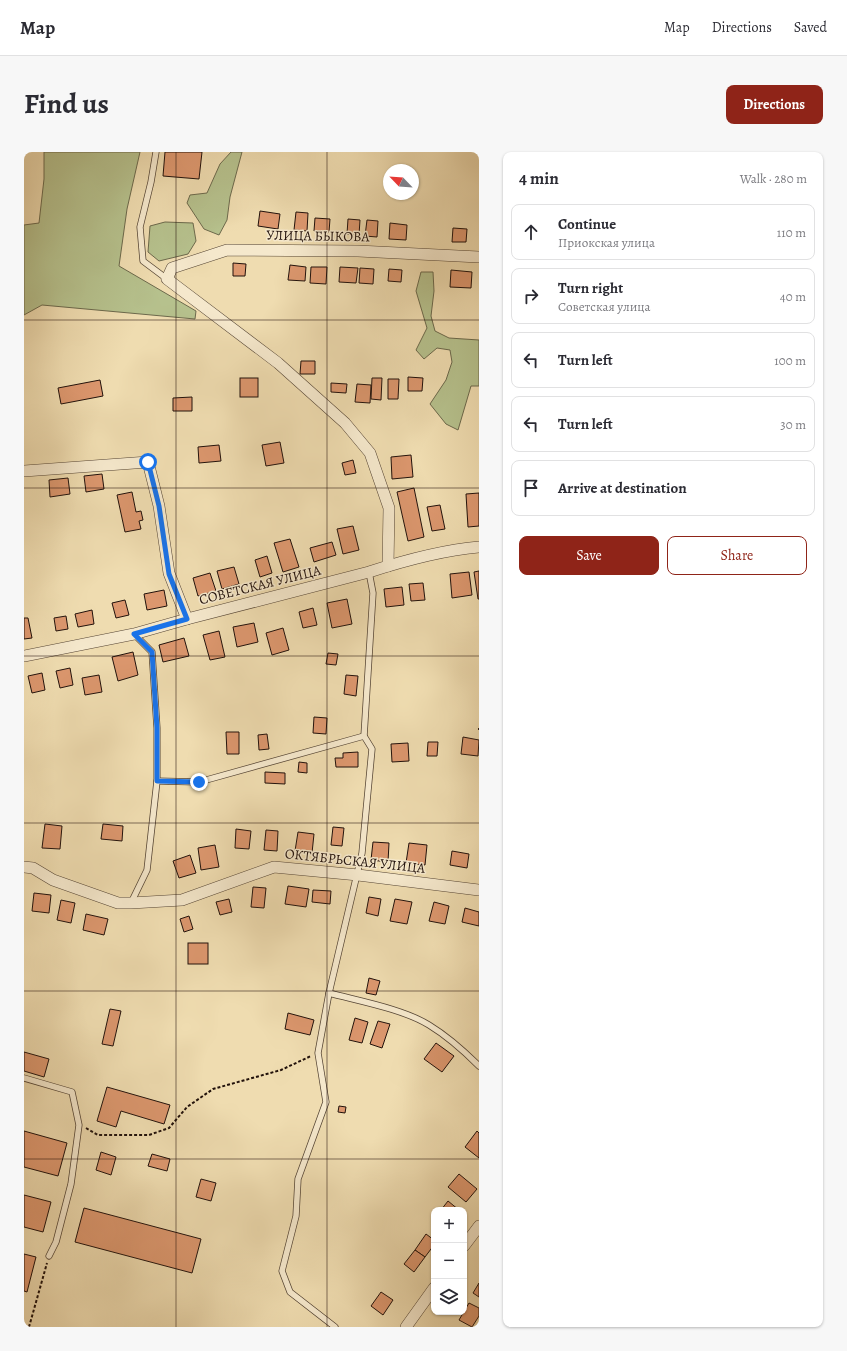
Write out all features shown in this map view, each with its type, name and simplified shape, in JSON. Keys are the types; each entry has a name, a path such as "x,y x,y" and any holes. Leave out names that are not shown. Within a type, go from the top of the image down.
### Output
{"street":[{"name":"УЛИЦА БЫКОВА","path":"167,279 172,268 227,250 358,251 479,257"},
{"path":"167,279 278,363 345,423 370,454 388,508 388,566"},
{"path":"24,471 148,462 159,506 169,574 187,619"},
{"name":"СОВЕТСКАЯ УЛИЦА","path":"24,656 134,634 388,566 461,549 479,547"},
{"name":"ОКТЯБРЬСКАЯ УЛИЦА","path":"24,867 33,868 53,880 118,903 182,900 274,867 358,875 479,890"},
{"path":"466,1243 479,1226"},
{"path":"406,1327 431,1292"}],"lane":[{"path":"156,152 151,182 140,227 143,261 167,279"},
{"path":"335,1327 290,1292 282,1271 296,1216 298,1179 326,1102 318,1053 329,993 362,853 372,749 364,736 373,593 369,572"},
{"path":"131,903 147,870 157,781 157,728 152,652 134,634"},
{"path":"157,781 199,782 364,736"},
{"path":"329,993 400,1012 428,1024 462,1049 479,1066"},
{"path":"24,1078 72,1092 79,1125 71,1184 56,1242 48,1256"}],"path":[{"path":"79,1125 98,1134 149,1135 169,1128 187,1107 213,1089 282,1070 318,1053"},
{"path":"29,1327 48,1256"}],"green space":[{"path":"44,152 140,152 127,209 119,266 196,311 195,319 42,305 24,315 24,225 39,223 44,179"},
{"path":"231,152 242,152 230,197 227,220 219,235 204,229 187,203 190,195 207,193 220,164"},
{"path":"165,222 193,223 196,241 188,254 159,261 148,252 150,226"},
{"path":"421,272 433,272 434,291 431,316 435,331 449,338 479,340 479,386 471,386 458,430 446,424 430,404 446,380 452,362 450,350 437,348 424,359 416,350 427,328 416,291"}],"building":[{"path":"165,152 202,152 199,179 163,176"},
{"path":"260,211 280,214 278,229 258,226"},
{"path":"296,212 308,213 307,231 294,230"},
{"path":"315,218 330,219 329,232 314,231"},
{"path":"348,219 360,220 359,235 347,234"},
{"path":"367,220 378,221 377,237 365,236"},
{"path":"390,223 407,225 406,240 389,239"},
{"path":"453,228 467,229 466,242 452,242"},
{"path":"233,263 246,264 245,276 233,276"},
{"path":"290,265 306,267 305,281 288,280"},
{"path":"311,267 327,267 326,284 310,283"},
{"path":"340,267 358,268 356,283 339,282"},
{"path":"360,268 374,269 373,284 359,283"},
{"path":"389,269 402,270 401,282 388,281"},
{"path":"451,270 472,272 471,288 450,287"},
{"path":"301,361 315,361 315,374 300,374"},
{"path":"408,377 423,378 422,391 408,391"},
{"path":"240,378 258,378 258,397 240,397"},
{"path":"372,378 382,378 381,400 371,399"},
{"path":"388,379 399,379 398,399 388,399"},
{"path":"100,380 103,396 61,404 58,388"},
{"path":"331,383 347,384 346,393 331,392"},
{"path":"357,384 371,385 370,403 355,402"},
{"path":"192,397 192,411 173,411 173,398"},
{"path":"280,442 284,463 266,466 262,445"},
{"path":"219,445 221,461 199,463 198,447"},
{"path":"411,455 413,477 392,479 391,457"},
{"path":"353,460 356,473 345,475 342,463"},
{"path":"102,474 104,489 86,492 84,476"},
{"path":"68,478 70,494 50,497 49,480"},
{"path":"414,488 424,537 408,541 397,492"},
{"path":"132,492 136,512 141,511 143,520 139,521 141,529 125,532 117,495"},
{"path":"479,493 479,526 468,527 466,494"},
{"path":"440,505 445,529 432,531 427,507"},
{"path":"353,526 359,550 343,554 337,529"},
{"path":"290,539 299,567 283,572 274,543"},
{"path":"332,542 336,555 314,562 310,548"},
{"path":"267,556 272,573 260,577 255,560"},
{"path":"234,567 239,584 222,589 217,571"},
{"path":"479,571 479,599 478,599 474,572"},
{"path":"469,572 472,595 452,598 450,574"},
{"path":"210,573 216,591 198,596 193,578"},
{"path":"423,583 425,600 411,601 409,584"},
{"path":"402,587 404,605 386,607 384,589"},
{"path":"164,590 167,606 147,610 144,594"},
{"path":"347,599 352,624 332,628 327,603"},
{"path":"125,600 129,615 116,618 112,603"},
{"path":"313,608 317,625 303,628 299,612"},
{"path":"92,610 94,624 78,627 75,614"},
{"path":"66,616 68,629 56,631 54,618"},
{"path":"24,618 28,618 32,638 24,639"},
{"path":"254,623 258,642 237,647 233,627"},
{"path":"283,628 289,650 272,655 266,633"},
{"path":"219,631 225,657 210,660 203,635"},
{"path":"184,638 189,656 163,662 159,645"},
{"path":"133,652 138,675 118,681 112,657"},
{"path":"328,653 338,654 336,665 326,664"},
{"path":"70,668 73,685 60,688 56,671"},
{"path":"42,673 45,690 32,693 28,676"},
{"path":"99,675 102,692 85,695 82,678"},
{"path":"346,675 358,676 356,696 344,694"},
{"path":"314,717 327,718 326,734 313,733"},
{"path":"226,732 239,732 239,754 227,754"},
{"path":"267,734 269,749 259,750 258,735"},
{"path":"463,737 479,740 478,756 461,754"},
{"path":"428,742 438,742 437,756 427,756"},
{"path":"408,743 409,761 392,762 391,744"},
{"path":"358,752 358,767 336,767 335,758 343,758 343,753"},
{"path":"299,762 307,763 307,773 298,772"},
{"path":"265,772 285,773 285,784 265,783"},
{"path":"45,824 62,826 60,849 42,848"},
{"path":"103,824 123,826 122,841 101,839"},
{"path":"333,827 344,828 342,846 331,845"},
{"path":"236,829 251,831 249,849 235,848"},
{"path":"266,830 278,831 277,851 264,850"},
{"path":"298,832 314,834 312,853 295,851"},
{"path":"373,842 389,843 388,862 371,860"},
{"path":"409,843 427,845 425,865 406,863"},
{"path":"215,845 219,867 201,870 198,848"},
{"path":"452,851 469,854 467,868 450,865"},
{"path":"190,855 196,873 179,878 173,861"},
{"path":"288,886 309,889 306,907 285,904"},
{"path":"253,887 266,888 264,908 251,907"},
{"path":"313,890 331,891 330,904 312,902"},
{"path":"34,893 51,895 49,913 32,911"},
{"path":"369,897 381,899 378,916 366,913"},
{"path":"229,899 232,912 220,915 216,902"},
{"path":"395,899 412,902 407,924 390,921"},
{"path":"61,900 75,903 71,923 57,920"},
{"path":"434,902 449,906 445,924 429,921"},
{"path":"465,908 479,912 479,926 462,922"},
{"path":"86,914 108,919 104,935 83,930"},
{"path":"189,916 193,929 184,932 180,919"},
{"path":"188,943 208,943 208,964 188,964"},
{"path":"369,978 380,981 376,995 366,993"},
{"path":"110,1009 121,1011 113,1046 102,1044"},
{"path":"288,1013 314,1020 310,1035 285,1029"},
{"path":"355,1018 368,1022 362,1043 349,1040"},
{"path":"378,1021 390,1024 382,1048 370,1044"},
{"path":"436,1043 454,1056 442,1072 424,1059"},
{"path":"24,1052 49,1059 44,1077 24,1071"},
{"path":"107,1087 170,1105 164,1124 121,1111 116,1127 97,1121"},
{"path":"339,1106 346,1107 345,1113 338,1112"},
{"path":"24,1131 67,1143 58,1176 24,1167"},
{"path":"477,1131 479,1133 479,1158 465,1147"},
{"path":"101,1152 116,1157 111,1175 96,1170"},
{"path":"152,1154 170,1159 167,1171 148,1166"},
{"path":"459,1174 477,1189 466,1202 448,1187"},
{"path":"201,1179 216,1183 211,1201 196,1197"},
{"path":"24,1195 51,1202 43,1232 24,1227"},
{"path":"448,1201 455,1207 443,1207"},
{"path":"84,1208 201,1239 192,1273 75,1242"},
{"path":"426,1234 431,1238 431,1249 425,1257 415,1250"},
{"path":"415,1250 425,1257 414,1272 404,1264"},
{"path":"24,1254 36,1257 27,1292 24,1291"},
{"path":"479,1283 479,1297 473,1293"},
{"path":"381,1292 393,1300 383,1315 371,1306"},
{"path":"469,1303 479,1308 479,1316 472,1327 459,1320 462,1315 467,1315 467,1306"}],"route":[{"path":"148,462 159,506 169,574 187,619 134,634 152,652 157,728 157,781 199,782"}]}
